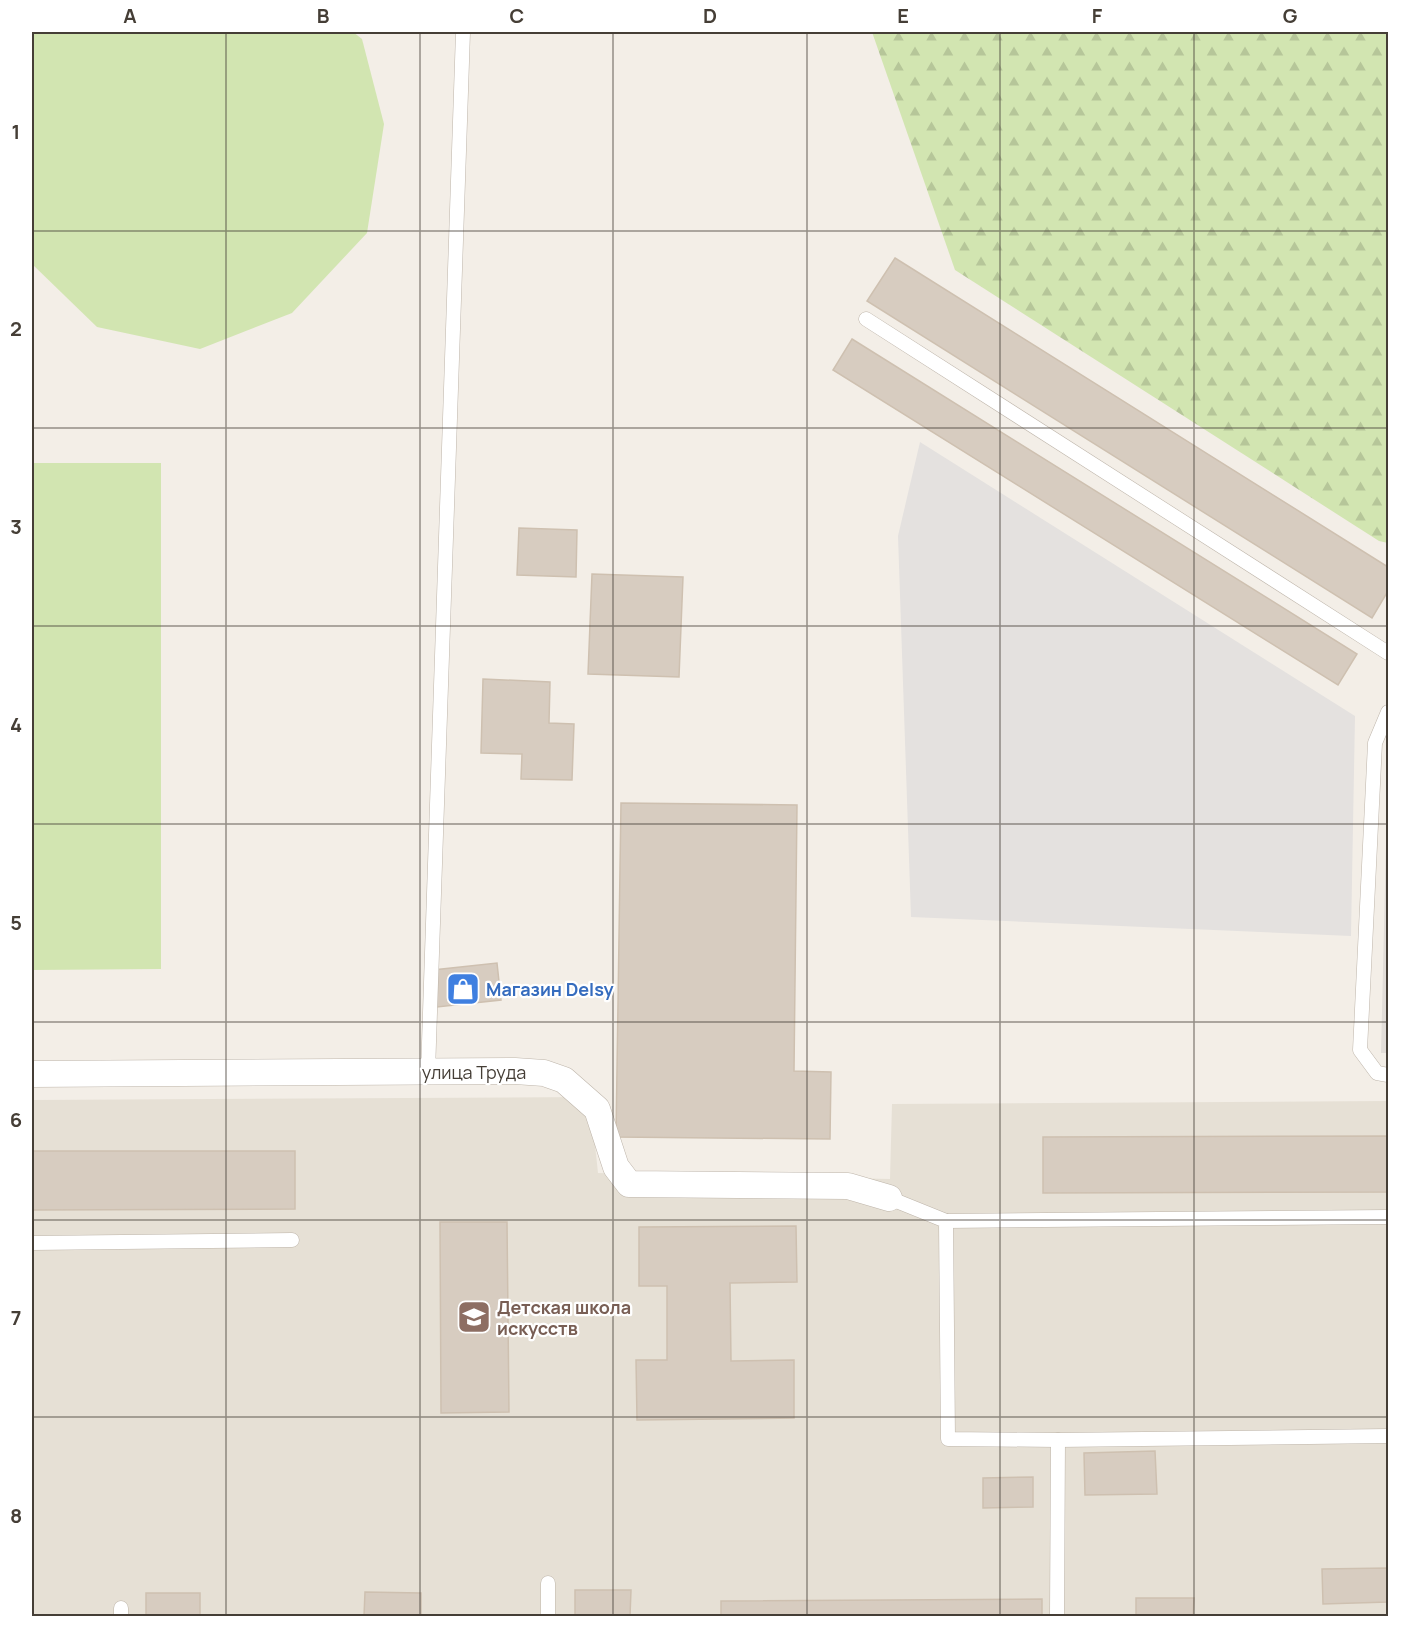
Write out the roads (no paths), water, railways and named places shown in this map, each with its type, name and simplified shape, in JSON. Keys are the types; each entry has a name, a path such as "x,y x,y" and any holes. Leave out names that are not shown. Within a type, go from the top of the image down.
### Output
{"street":[{"name":"улица Труда","path":"32,1074 515,1071 544,1073 564,1080 597,1109 615,1167 629,1184 848,1186 889,1198"}],"lane":[{"path":"428,1072 463,32"},
{"path":"866,319 1389,653"},
{"path":"1389,712 1375,743 1360,1050 1377,1073 1389,1075"},
{"path":"889,1198 946,1221 1389,1217"},
{"path":"946,1221 948,1438 1058,1440 1389,1436"},
{"path":"32,1243 292,1240"},
{"path":"1057,1617 1058,1440"},
{"path":"548,1583 548,1617"}],"place":[{"name":"Магазин Delsy","path":"463,989"},
{"name":"Детская школа искусств","path":"474,1317"}]}
